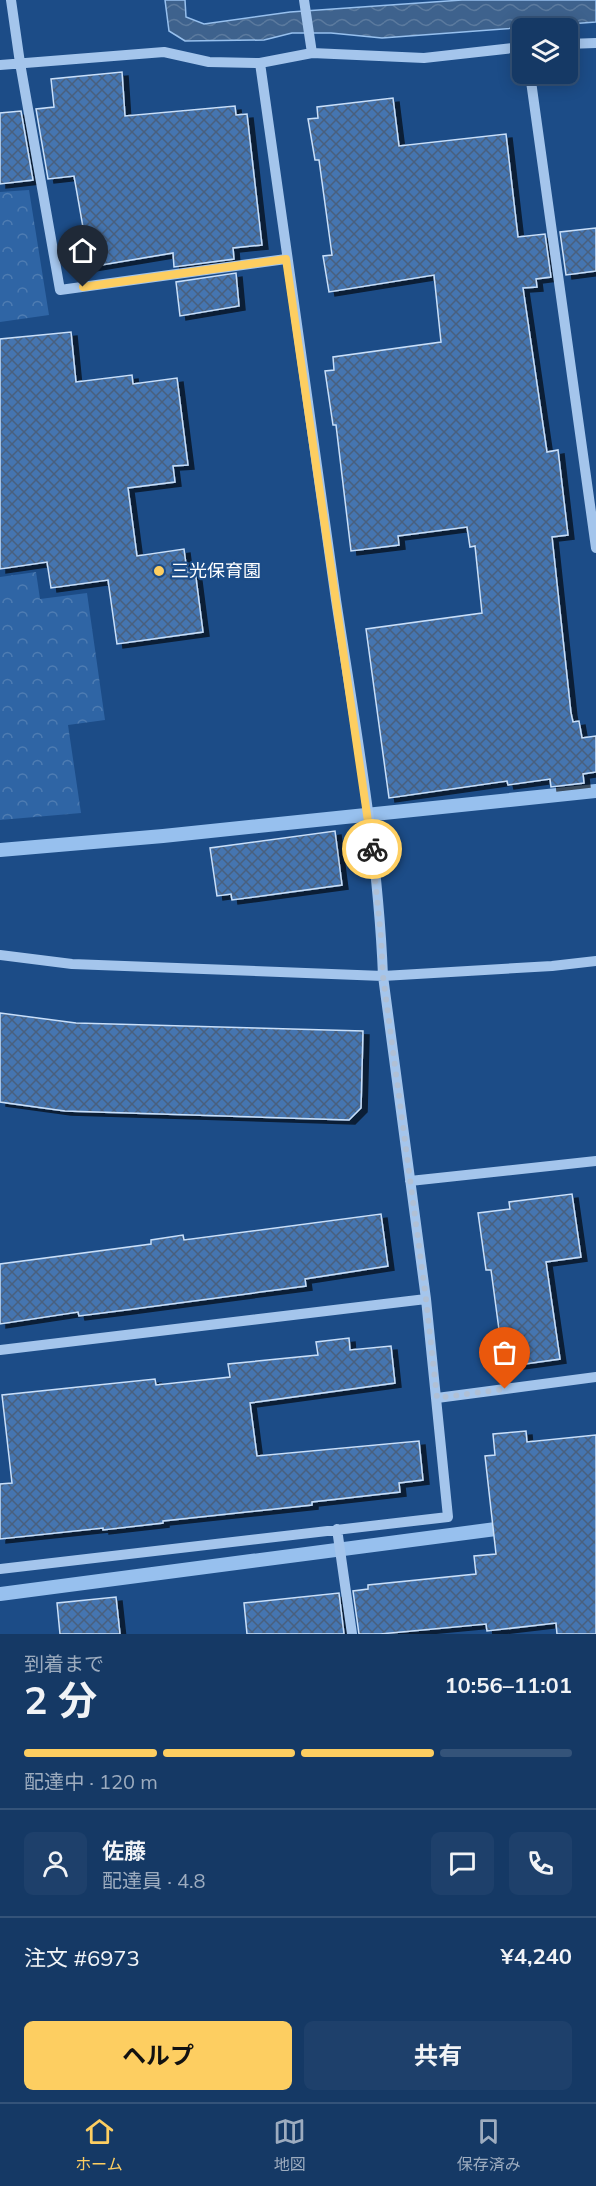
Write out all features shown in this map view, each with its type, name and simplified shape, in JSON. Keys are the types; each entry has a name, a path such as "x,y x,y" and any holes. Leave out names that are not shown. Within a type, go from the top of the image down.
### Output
{"street":[{"path":"11,0 60,290 286,259"},
{"path":"304,0 312,53"},
{"path":"578,44 596,43"},
{"path":"0,65 164,52 210,62 260,63 312,53 424,58 512,47"},
{"path":"0,1569 448,1516 426,1299 383,976 367,806 286,259 260,63"},
{"path":"531,84 596,548"},
{"path":"0,955 72,964 383,976 552,966 596,961"},
{"path":"410,1181 596,1161"},
{"path":"0,1350 426,1299"},
{"path":"437,1398 596,1377"},
{"path":"337,1529 352,1634"}],"green space":[{"path":"29,190 49,315 0,322 0,192"},
{"path":"36,572 40,599 87,593 105,720 68,725 81,813 0,820 0,577"}],"water":[{"path":"165,0 185,0 186,17 204,24 290,12 462,0 596,0 596,22 578,23 578,18 512,18 512,28 382,38 331,33 292,33 264,40 185,41 169,31"}],"building":[{"path":"122,72 125,116 235,106 236,115 247,114 262,245 233,248 234,259 174,267 173,253 90,267 74,176 48,179 36,109 54,107 51,79"},
{"path":"393,98 399,146 506,134 518,237 545,234 551,277 536,279 537,287 523,288 547,452 558,450 568,535 552,537 571,713 573,722 579,721 582,738 596,736 596,772 583,774 584,783 551,787 550,779 508,785 507,781 389,798 366,629 482,613 475,546 470,547 467,527 398,536 399,545 351,551 336,425 333,425 325,371 334,370 333,357 441,342 434,275 329,292 323,256 332,255 319,160 315,160 308,119 318,118 317,107"},
{"path":"21,111 33,180 0,184 0,113"},
{"path":"596,228 596,271 566,275 560,232"},
{"path":"236,273 239,306 180,316 176,282"},
{"path":"71,332 76,382 132,375 133,384 177,378 188,465 173,466 175,482 128,488 137,556 184,549 187,572 195,570 203,632 117,644 108,580 51,588 47,562 0,569 0,339"},
{"path":"335,831 342,885 232,900 231,894 217,896 210,848"},
{"path":"0,1013 76,1023 363,1031 361,1108 349,1120 65,1111 0,1102"},
{"path":"572,1194 581,1257 546,1262 560,1359 504,1367 491,1270 486,1270 478,1213 510,1209 509,1202"},
{"path":"381,1214 388,1266 305,1279 306,1286 79,1316 78,1312 0,1324 0,1264 151,1244 151,1240 183,1235 184,1240"},
{"path":"349,1338 350,1350 391,1346 395,1383 250,1403 257,1456 419,1441 423,1480 399,1483 400,1492 312,1502 312,1505 163,1521 163,1523 103,1530 103,1528 0,1539 0,1484 12,1483 2,1395 155,1379 156,1385 230,1377 228,1364 318,1355 316,1342"},
{"path":"526,1431 527,1442 596,1435 596,1634 557,1634 556,1623 487,1631 486,1624 359,1634 353,1591 368,1589 368,1585 476,1574 474,1556 496,1554 485,1456 495,1455 493,1434"},
{"path":"339,1593 344,1634 247,1634 244,1603"},
{"path":"116,1597 120,1634 60,1634 57,1603"}],"waterway":[{"path":"0,850 163,836 596,791"},
{"path":"0,1594 511,1527"}],"way so far":[{"path":"372,849 383,976 437,1398 505,1389"}],"place":[{"name":"三光保育園","path":"159,571"}],"route":[{"path":"83,287 286,259 372,849"}]}
